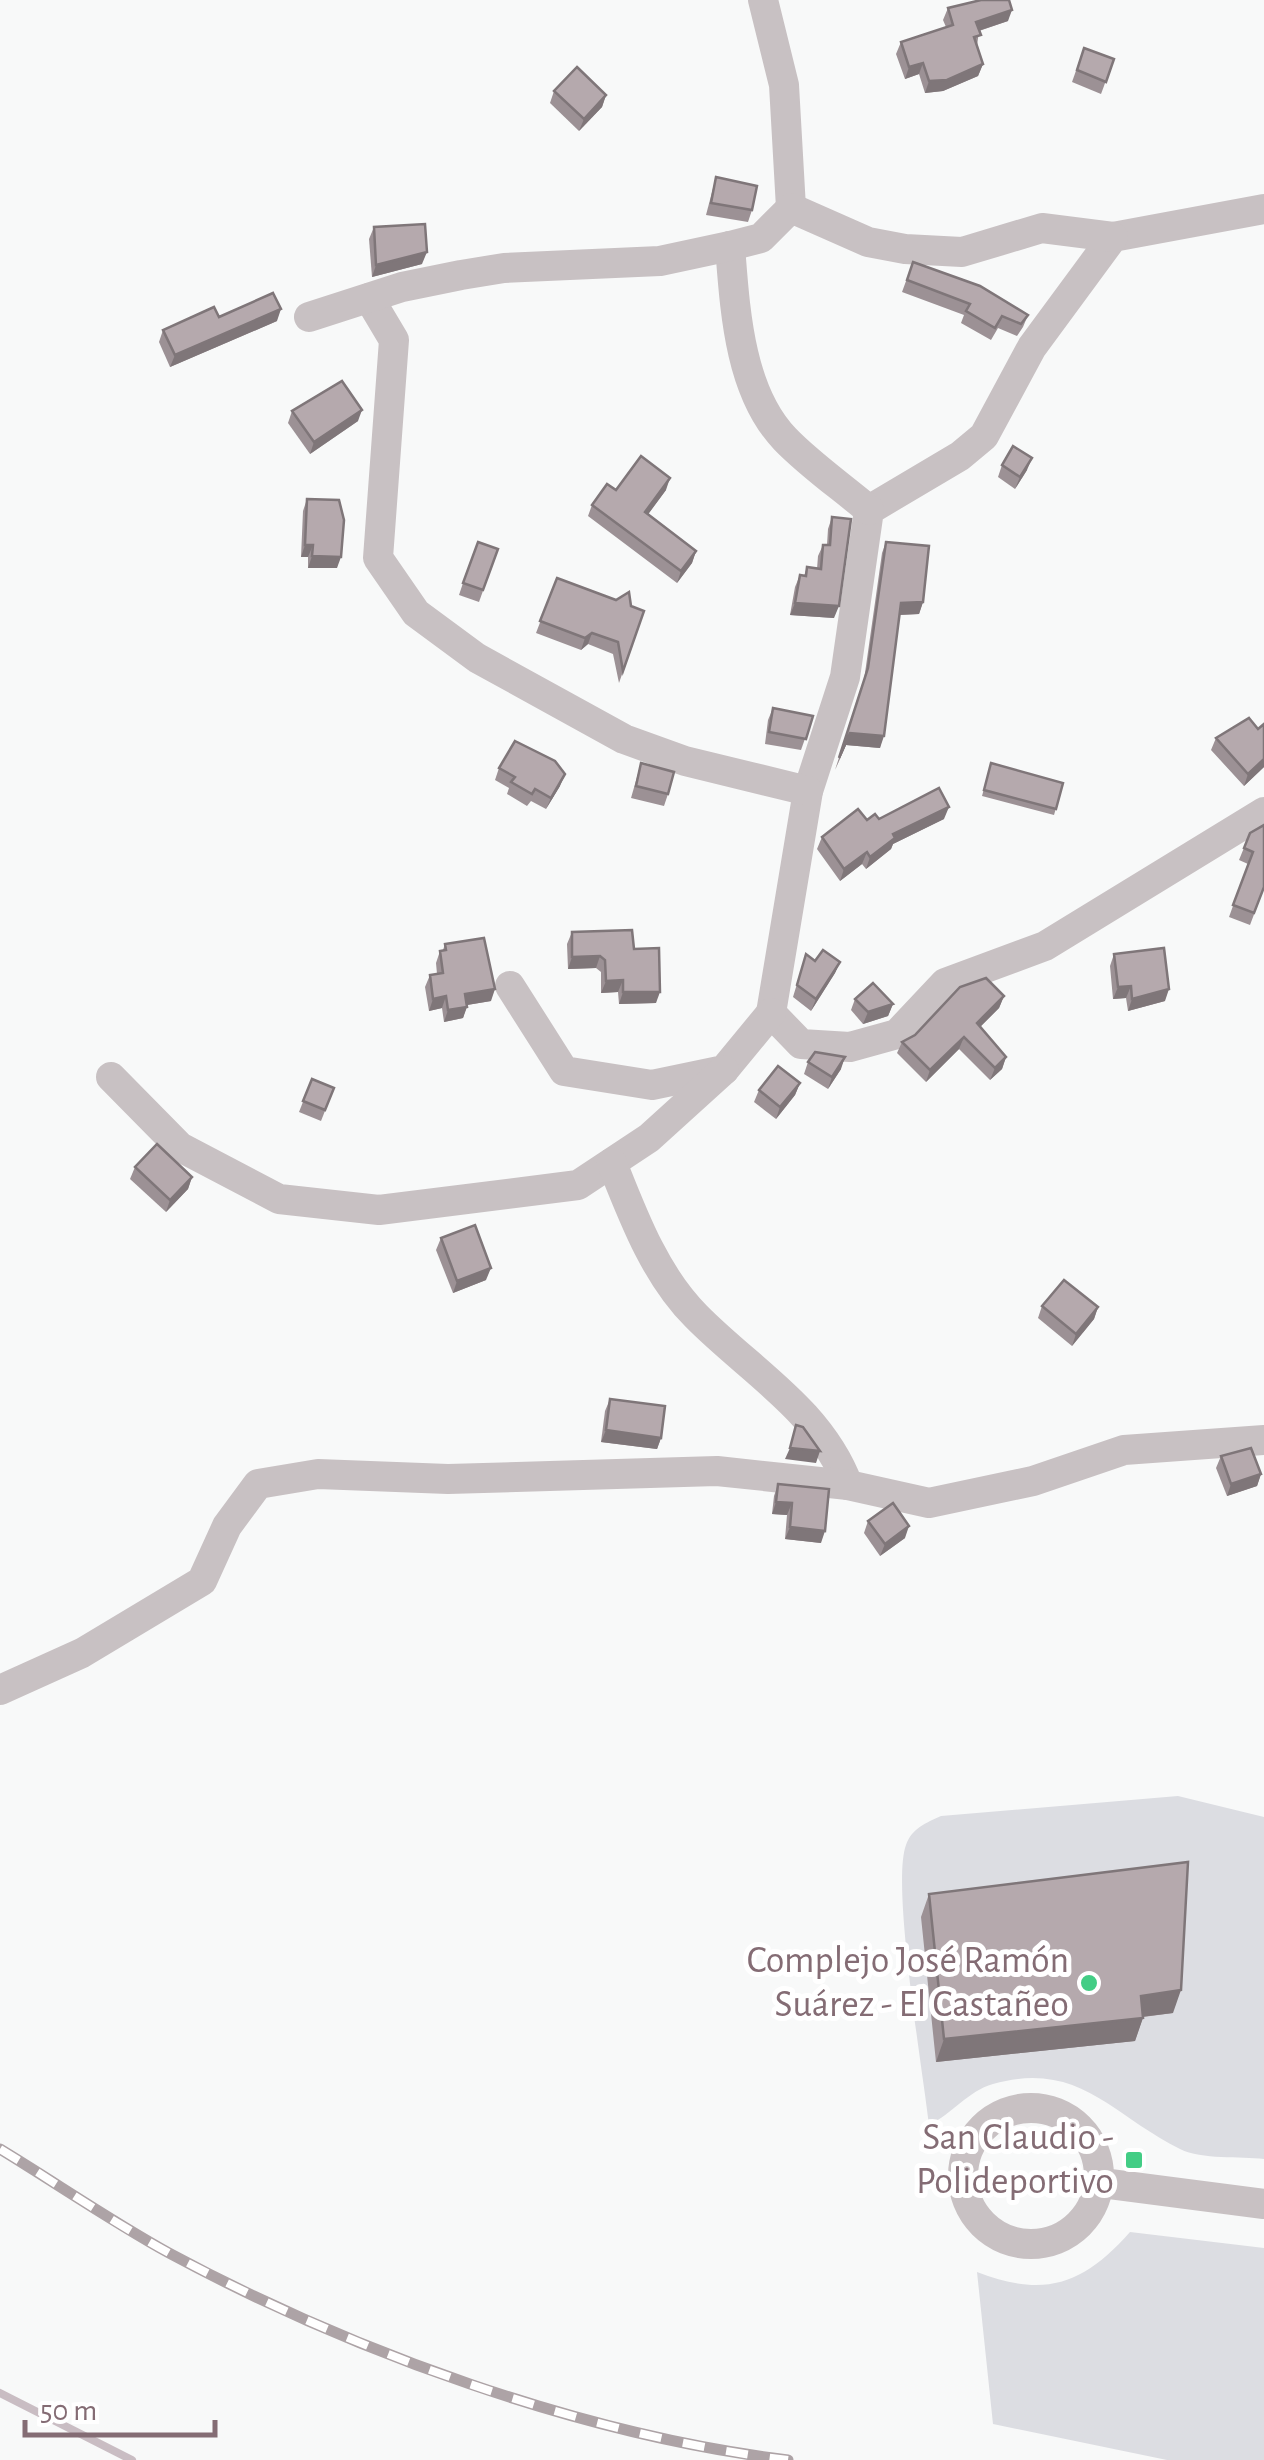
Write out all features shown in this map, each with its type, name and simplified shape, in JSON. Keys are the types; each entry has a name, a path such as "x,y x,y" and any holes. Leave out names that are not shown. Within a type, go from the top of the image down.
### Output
{"street":[{"path":"309,318 369,298 504,268 660,261 761,238 791,208 784,85 763,0"},
{"path":"791,208 868,242 905,249 962,252 1042,228 1113,237 1264,209"},
{"path":"111,1077 180,1146 279,1199 379,1210 578,1185 650,1138 724,1070 770,1014 808,791 846,677 869,510 984,436 1032,347 1113,237"},
{"path":"730,246 734,298 752,384 783,437 869,510"},
{"path":"369,298 394,340 378,558 416,613 476,658 624,738 685,760 808,791"},
{"path":"770,1014 801,1044 850,1046 897,1034 945,984 1045,946 1264,812"},
{"path":"510,986 564,1071 652,1085 724,1070"},
{"path":"612,1163 640,1230 672,1287 695,1316 817,1428 838,1457 848,1485"},
{"path":"0,1690 82,1653 202,1582 227,1526 258,1484 318,1474 448,1479 717,1471 848,1485 929,1503 1033,1481 1124,1450 1264,1440"},
{"path":"1042,2110 1063,2116 1082,2129 1097,2158 1102,2183 1088,2215 1078,2226 1039,2244 1018,2241 982,2225 972,2213 962,2180 968,2149 994,2118 1042,2110"},
{"path":"1102,2183 1264,2204"}],"shaded area":[{"name":"Complejo José Ramón Suárez - El Castañeo","path":"1178,1796 1264,1817 1264,2159 1210,2156 1180,2149 1093,2095 1049,2079 1023,2079 984,2087 929,2125 902,1898 902,1866 912,1834 941,1816"},
{"path":"1130,2232 1264,2248 1264,2460 1167,2460 993,2424 977,2272 1023,2284 1061,2282 1096,2264"}],"building":[{"path":"981,0 1009,0 1012,10 976,22 981,35 974,37 983,64 947,80 929,81 923,63 909,67 901,42 953,25 948,8"},
{"path":"1084,48 1114,59 1106,82 1077,70"},
{"path":"577,67 606,95 584,119 554,91"},
{"path":"716,177 757,186 752,210 711,203"},
{"path":"425,224 427,252 376,265 374,227"},
{"path":"913,262 980,286 1028,315 1021,324 1002,316 995,328 966,311 970,304 907,280"},
{"path":"273,293 281,309 175,355 163,330 214,307 219,317"},
{"path":"342,381 362,410 314,442 292,411"},
{"path":"1013,446 1032,458 1020,477 1002,465"},
{"path":"641,456 670,478 645,512 696,551 681,571 592,505 607,484 616,490"},
{"path":"307,499 339,500 344,520 341,557 312,556 313,545 305,545"},
{"path":"832,517 851,519 839,606 795,603 800,575 806,576 807,567 821,569 823,545 830,545"},
{"path":"478,542 498,549 483,590 463,583"},
{"path":"886,542 929,546 923,602 901,603 884,736 850,733 839,758 868,668"},
{"path":"557,578 616,600 629,592 631,606 644,611 623,671 618,642 592,633 585,638 540,621"},
{"path":"773,708 813,716 806,739 769,732"},
{"path":"1249,718 1258,729 1264,724 1264,759 1248,774 1216,738"},
{"path":"515,741 555,761 565,774 551,798 535,789 532,794 511,782 515,777 499,768"},
{"path":"641,763 674,772 668,794 636,786"},
{"path":"991,763 1063,783 1056,809 984,790"},
{"path":"939,788 949,807 893,834 895,838 870,857 867,852 844,869 822,837 858,809 867,820 875,814 879,819"},
{"path":"1264,825 1264,887 1254,913 1233,905 1253,852 1244,848 1250,833"},
{"path":"632,930 634,949 659,948 660,992 623,992 623,980 606,981 605,960 600,956 572,957 572,932"},
{"path":"484,938 495,989 465,994 467,1007 448,1010 446,996 433,999 430,975 443,973 440,951 446,950 445,944"},
{"path":"1164,948 1169,989 1132,999 1131,986 1118,987 1114,954"},
{"path":"823,950 840,962 816,999 797,985 806,954 815,961"},
{"path":"986,978 1004,996 977,1023 1006,1057 995,1068 964,1037 930,1070 902,1042 915,1035 960,987"},
{"path":"873,983 893,1004 868,1012 855,999"},
{"path":"815,1052 845,1057 832,1077 808,1062"},
{"path":"778,1066 800,1083 780,1107 759,1090"},
{"path":"312,1079 334,1088 325,1110 303,1101"},
{"path":"157,1144 192,1177 170,1200 135,1167"},
{"path":"475,1225 491,1268 457,1281 441,1238"},
{"path":"1064,1280 1098,1307 1076,1334 1042,1306"},
{"path":"610,1399 665,1406 661,1438 606,1430"},
{"path":"796,1425 803,1427 820,1451 790,1448"},
{"path":"1251,1448 1261,1474 1231,1484 1221,1456"},
{"path":"778,1484 829,1489 825,1531 790,1527 792,1503 776,1502"},
{"path":"893,1503 909,1526 885,1544 868,1521"},
{"path":"1188,1862 1181,1990 1141,1996 1143,2018 944,2039 929,1894"}],"waterway":[{"path":"0,2393 132,2460"}],"railway":[{"path":"0,2149 169,2253 239,2289 391,2355 470,2384 630,2431 788,2460"}],"place":[{"name":"Complejo José Ramón Suárez - El Castañeo","path":"1089,1983"},
{"name":"San Claudio - Polideportivo","path":"1134,2160"}]}
